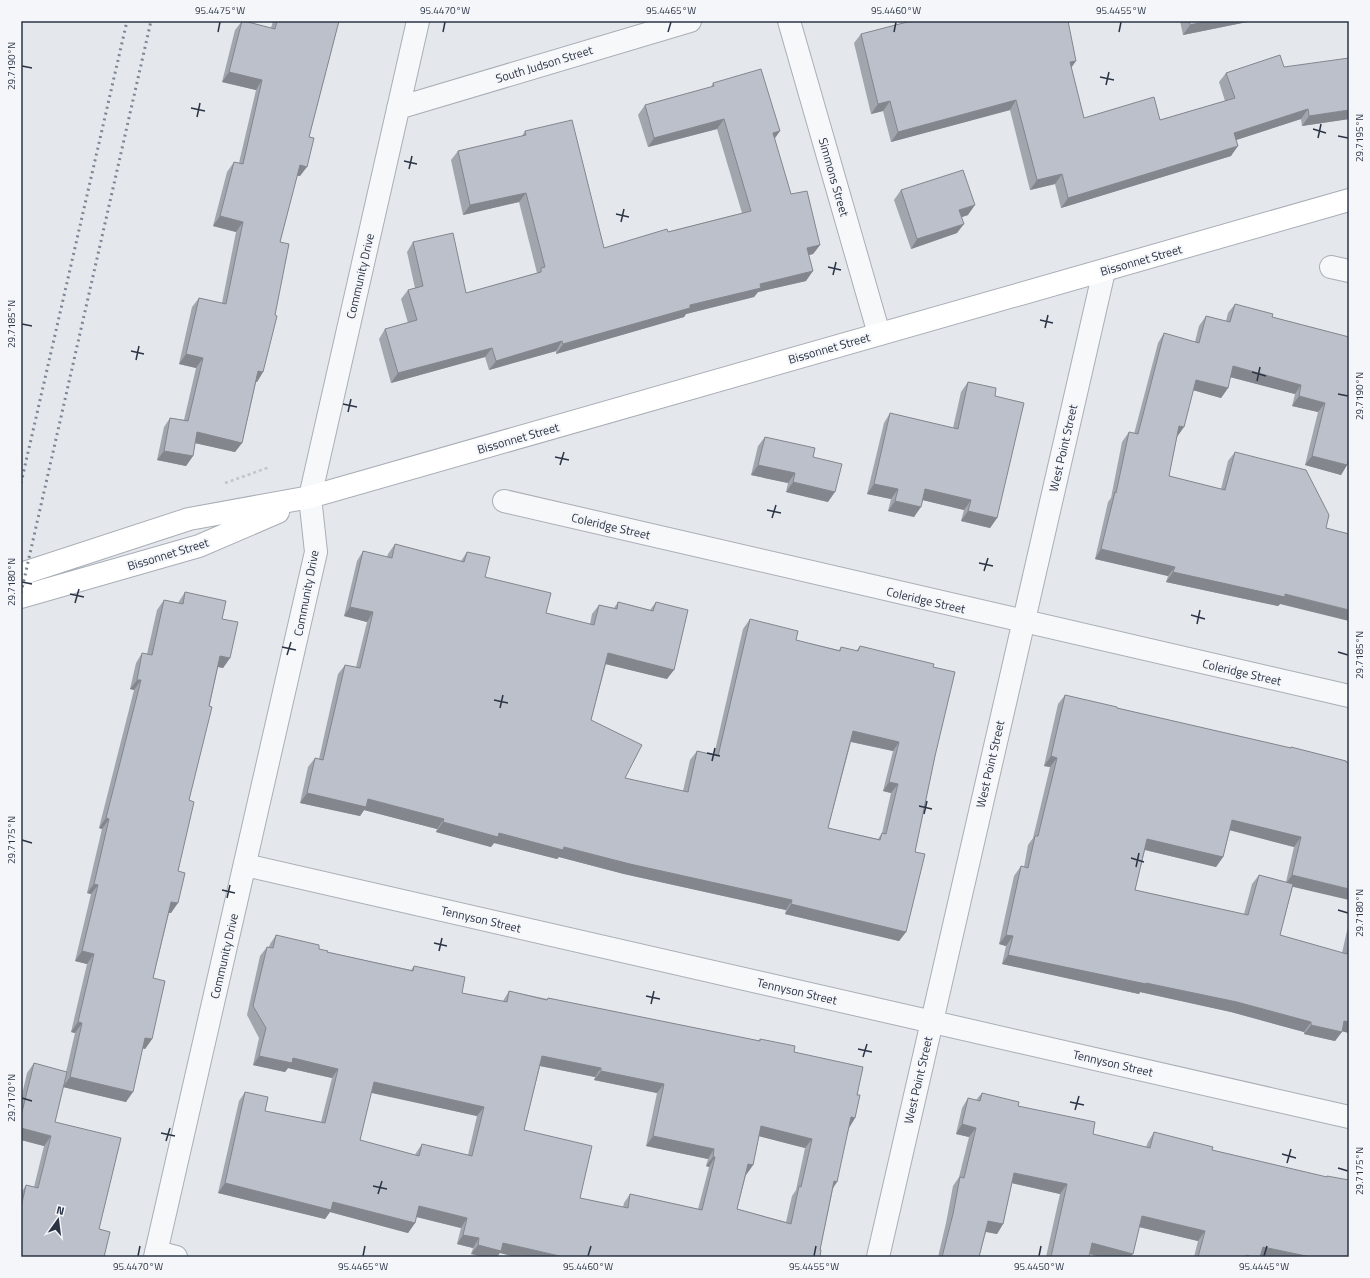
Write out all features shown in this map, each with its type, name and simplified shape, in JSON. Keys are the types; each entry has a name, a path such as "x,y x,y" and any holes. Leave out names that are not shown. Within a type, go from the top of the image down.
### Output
{"main road":[{"name":"Bissonnet Street","path":"21,574 189,519 310,498 879,334 1104,272 1349,200"},
{"name":"Bissonnet Street","path":"21,597 199,546 310,498"}],"street":[{"name":"Community Drive","path":"162,1255 245,865 316,552 310,498 418,21"},
{"name":"South Judson Street","path":"398,108 690,21"},
{"name":"Simmons Street","path":"789,21 879,334"},
{"name":"West Point Street","path":"878,1257 1104,272"},
{"name":"Coleridge Street","path":"504,501 1349,696"},
{"name":"Tennyson Street","path":"245,865 1349,1117"}],"building":[{"path":"242,21 275,29 277,21 339,21 309,137 314,138 307,167 300,165 280,242 289,244 275,315 277,316 263,372 258,371 242,443 197,432 193,456 164,451 170,418 188,421 203,358 186,354 199,298 226,304 243,222 220,216 234,162 243,164 262,80 229,72"},
{"path":"911,21 1068,21 1076,61 1070,62 1084,118 1154,97 1160,120 1235,98 1226,73 1280,55 1284,67 1349,58 1349,110 1309,116 1308,109 1234,133 1238,146 1068,198 1062,174 1037,180 1016,100 898,132 890,101 878,104 861,34"},
{"path":"1189,21 1208,21 1190,25"},
{"path":"761,69 780,131 773,133 791,194 807,191 820,245 807,248 813,271 760,284 761,288 690,305 690,308 563,344 562,341 496,361 492,348 398,373 385,329 417,320 408,290 423,286 413,242 453,233 466,293 541,272 541,268 545,267 526,193 470,205 458,151 526,135 525,131 572,120 604,248 667,229 668,232 751,211 724,119 654,138 645,105 714,86 713,83"},
{"path":"963,170 975,205 959,210 964,224 917,239 901,190"},
{"path":"1235,304 1273,314 1272,317 1349,337 1349,458 1347,465 1312,456 1325,403 1299,396 1301,385 1233,366 1228,388 1196,380 1184,427 1179,426 1169,476 1225,490 1235,452 1306,470 1329,515 1326,528 1349,534 1349,610 1285,594 1285,597 1173,572 1175,567 1101,549 1115,492 1116,493 1129,432 1138,434 1164,333 1199,343 1206,316 1230,322"},
{"path":"968,382 996,388 995,396 1024,403 997,518 968,511 971,500 925,489 921,507 895,501 898,489 874,484 890,413 958,429"},
{"path":"765,437 815,448 813,457 842,464 835,492 793,482 795,473 758,465"},
{"path":"395,544 464,562 467,552 490,557 485,577 551,593 546,613 594,625 599,605 617,609 618,602 653,611 656,602 688,610 674,670 608,653 591,720 642,745 625,778 688,792 697,751 718,756 750,619 798,631 796,640 840,651 841,647 858,651 860,646 934,664 933,667 955,672 935,756 915,852 925,854 906,932 791,904 792,900 630,864 564,847 563,850 499,833 498,837 443,822 444,819 368,799 366,807 307,793 315,758 323,760 345,665 360,668 373,612 350,607 363,551 392,558","holes":["853,731 899,742 889,782 898,784 886,834 882,833 880,840 828,828"]},
{"path":"185,592 226,601 222,619 238,622 230,658 220,656 209,706 212,707 189,800 194,802 178,871 185,873 178,903 171,902 153,978 165,981 152,1039 145,1038 133,1092 70,1077 82,1023 78,1022 94,954 82,951 98,885 94,884 109,819 106,818 141,680 137,680 142,653 152,655 164,600 183,604"},
{"path":"1065,695 1291,747 1349,763 1349,889 1292,875 1301,837 1232,820 1223,857 1147,839 1135,890 1248,915 1259,875 1293,884 1280,935 1347,954 1349,943 1349,1022 1344,1021 1342,1032 1311,1025 1311,1022 1237,1002 1008,955 1013,936 1006,935 1021,866 1028,868 1035,836 1038,836 1057,758 1051,756"},
{"path":"276,935 319,945 319,949 328,951 327,952 413,971 414,966 465,977 462,993 507,1002 509,991 547,1000 548,998 760,1041 760,1039 795,1046 794,1052 863,1067 857,1095 860,1095 855,1118 851,1117 837,1182 834,1181 820,1250 820,1257 564,1257 503,1243 501,1251 478,1245 479,1238 463,1235 467,1218 419,1206 415,1223 333,1202 331,1210 225,1183 245,1092 268,1097 265,1111 325,1123 338,1069 293,1058 292,1063 259,1056 266,1028 253,1006 267,947 273,948","holes":["542,1056 601,1068 601,1071 664,1084 653,1136 714,1149 713,1157 715,1157 702,1210 630,1194 628,1208 580,1198 592,1146 524,1130","374,1082 484,1107 472,1156 422,1144 419,1156 360,1140","761,1126 812,1139 801,1187 799,1186 791,1224 737,1209 748,1164 753,1165"]},
{"path":"34,1063 67,1072 55,1122 121,1138 99,1229 110,1232 104,1257 21,1257 21,1207 26,1185 38,1188 51,1136 21,1128 21,1116"},
{"path":"982,1093 1019,1102 1018,1106 1095,1122 1093,1134 1150,1148 1154,1132 1213,1147 1212,1150 1327,1177 1349,1180 1349,1257 1311,1257 1263,1247 1260,1257 1246,1255 1246,1257 1198,1257 1205,1231 1142,1216 1133,1254 1092,1243 1089,1257 1051,1257 1067,1184 1014,1173 1003,1224 988,1221 979,1257 942,1257 953,1214 960,1177 964,1178 976,1128 962,1124 968,1098 980,1101"}],"railway":[{"path":"21,483 127,21"},
{"path":"21,593 151,21"}]}
